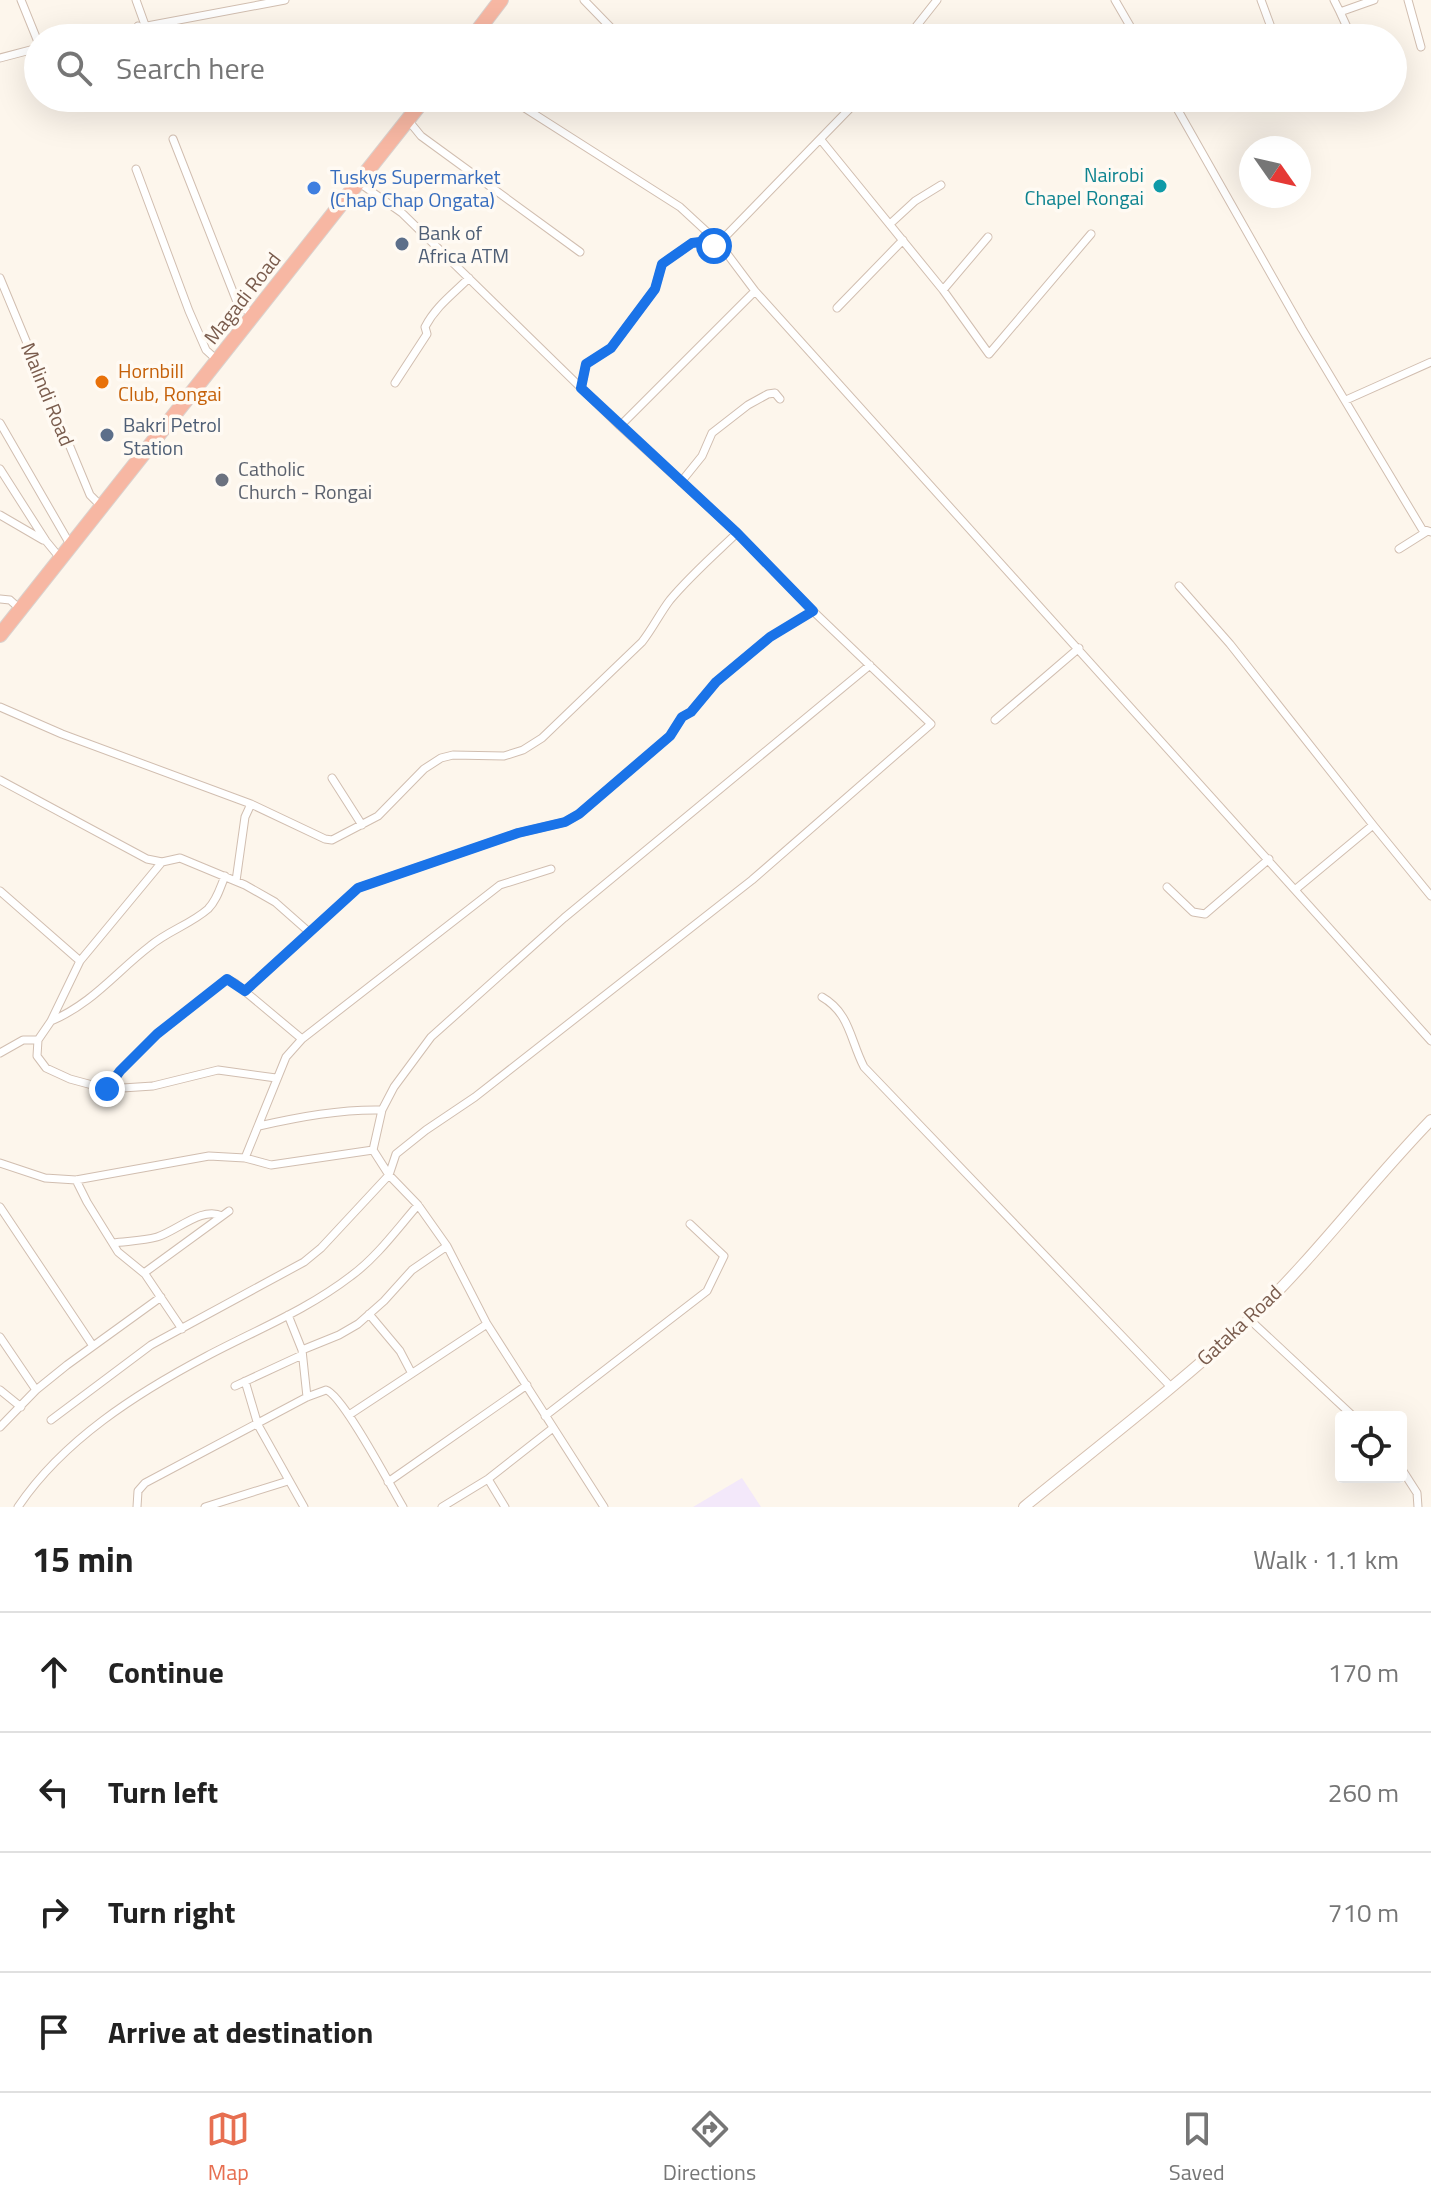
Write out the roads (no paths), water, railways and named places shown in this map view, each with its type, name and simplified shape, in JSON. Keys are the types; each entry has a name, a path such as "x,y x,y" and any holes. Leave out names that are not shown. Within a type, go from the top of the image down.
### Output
{"highway":[{"path":"483,24 501,0"},
{"name":"Magadi Road","path":"0,635 414,112"}],"street":[{"path":"21,0 30,24"},
{"path":"136,0 142,24"},
{"path":"148,24 285,0"},
{"path":"584,0 607,24"},
{"path":"918,24 937,0"},
{"path":"1115,0 1129,24"},
{"path":"1261,0 1270,24"},
{"path":"1334,0 1346,24"},
{"path":"1340,12 1374,0"},
{"path":"1408,0 1421,47"},
{"path":"0,58 24,50"},
{"path":"531,112 680,207 1431,1041"},
{"path":"716,245 847,112"},
{"path":"1179,112 1422,529 1429,532"},
{"path":"408,120 421,136 580,252"},
{"path":"173,139 239,307 255,314"},
{"path":"821,140 943,290 987,353 992,354 1091,234"},
{"path":"136,169 189,311 206,350 218,361"},
{"path":"51,1420 151,1345 304,1262 389,1175 396,1154 487,1088 752,880 931,724 737,533 620,426 402,213 358,182"},
{"path":"890,224 915,201 941,185"},
{"path":"943,290 988,237"},
{"path":"837,308 903,240"},
{"path":"581,388 586,364 611,348 655,289 662,264 692,243 716,245"},
{"name":"Malindi Road","path":"0,278 90,495 102,507"},
{"path":"395,383 427,334 425,327 437,306 469,278"},
{"path":"620,426 755,291"},
{"path":"1346,400 1431,362"},
{"path":"681,482 702,456 712,433 739,411 768,394 775,393 780,399"},
{"path":"0,423 71,546"},
{"path":"0,469 60,558"},
{"path":"0,515 46,541"},
{"path":"1399,549 1429,532"},
{"path":"0,707 62,734 251,804 325,839 345,835 378,816 424,769 441,758 453,755 504,756 523,750 542,738 642,642 685,582 737,533"},
{"path":"1179,586 1230,644 1431,896"},
{"path":"0,599 10,600 20,609"},
{"path":"245,991 358,888 518,833 565,822 579,814 670,736 682,717 691,712 716,682 770,637 813,611"},
{"path":"995,720 1079,648"},
{"path":"604,1507 487,1324 447,1246 418,1205 389,1175 373,1150 382,1110 394,1087 431,1037 564,918 870,665"},
{"path":"332,778 362,825"},
{"path":"0,780 147,859 162,862 180,858 236,881 275,902 309,932"},
{"path":"236,881 245,817 251,804"},
{"path":"1296,889 1373,825"},
{"path":"1167,887 1193,912 1205,914 1269,859"},
{"path":"162,862 80,961 51,1021 38,1040 37,1056 46,1068 70,1079 107,1089 153,1086 218,1070 276,1078"},
{"path":"245,1158 286,1057 302,1039 500,885 551,869"},
{"path":"51,1021 73,1012 147,948 209,908 225,876"},
{"path":"0,891 80,961"},
{"path":"107,1089 120,1071 157,1034 227,979 302,1039"},
{"path":"822,997 840,1009 864,1067 1171,1387"},
{"path":"0,1053 23,1040 38,1040"},
{"path":"259,1126 292,1119 382,1110"},
{"name":"Gataka Road","path":"1024,1507 1249,1319 1310,1257 1392,1160 1431,1120"},
{"path":"0,1163 45,1178 76,1180 194,1158 245,1158 271,1165 373,1150"},
{"path":"76,1180 118,1252 144,1273 182,1329"},
{"path":"18,1507 63,1454 103,1421 207,1356 288,1315 353,1275 418,1205"},
{"path":"1,1210 93,1346"},
{"path":"113,1243 155,1238 198,1217 226,1214 144,1273"},
{"path":"545,1416 709,1289 724,1256 690,1224"},
{"path":"235,1386 339,1335 369,1314 412,1270 447,1246"},
{"path":"0,1427 36,1390 161,1297"},
{"path":"369,1314 400,1351 411,1372"},
{"path":"288,1315 302,1352 307,1397"},
{"path":"1249,1319 1348,1411"},
{"path":"349,1415 487,1324"},
{"path":"0,1337 36,1390"},
{"path":"245,1381 258,1425 304,1507"},
{"path":"388,1482 527,1385"},
{"path":"0,1390 21,1407"},
{"path":"137,1507 138,1491 145,1483 307,1397 331,1390 403,1507"},
{"path":"442,1507 488,1479 553,1428"},
{"path":"1407,1477 1417,1493 1418,1507"},
{"path":"488,1479 505,1507"},
{"path":"205,1507 288,1481"}],"place":[{"name":"Nairobi Chapel Rongai","path":"1160,186"},
{"name":"Tuskys Supermarket (Chap Chap Ongata)","path":"314,188"},
{"name":"Bank of Africa ATM","path":"402,244"},
{"name":"Hornbill Club, Rongai","path":"102,382"},
{"name":"Bakri Petrol Station","path":"107,435"},
{"name":"Catholic Church - Rongai","path":"222,480"}]}
